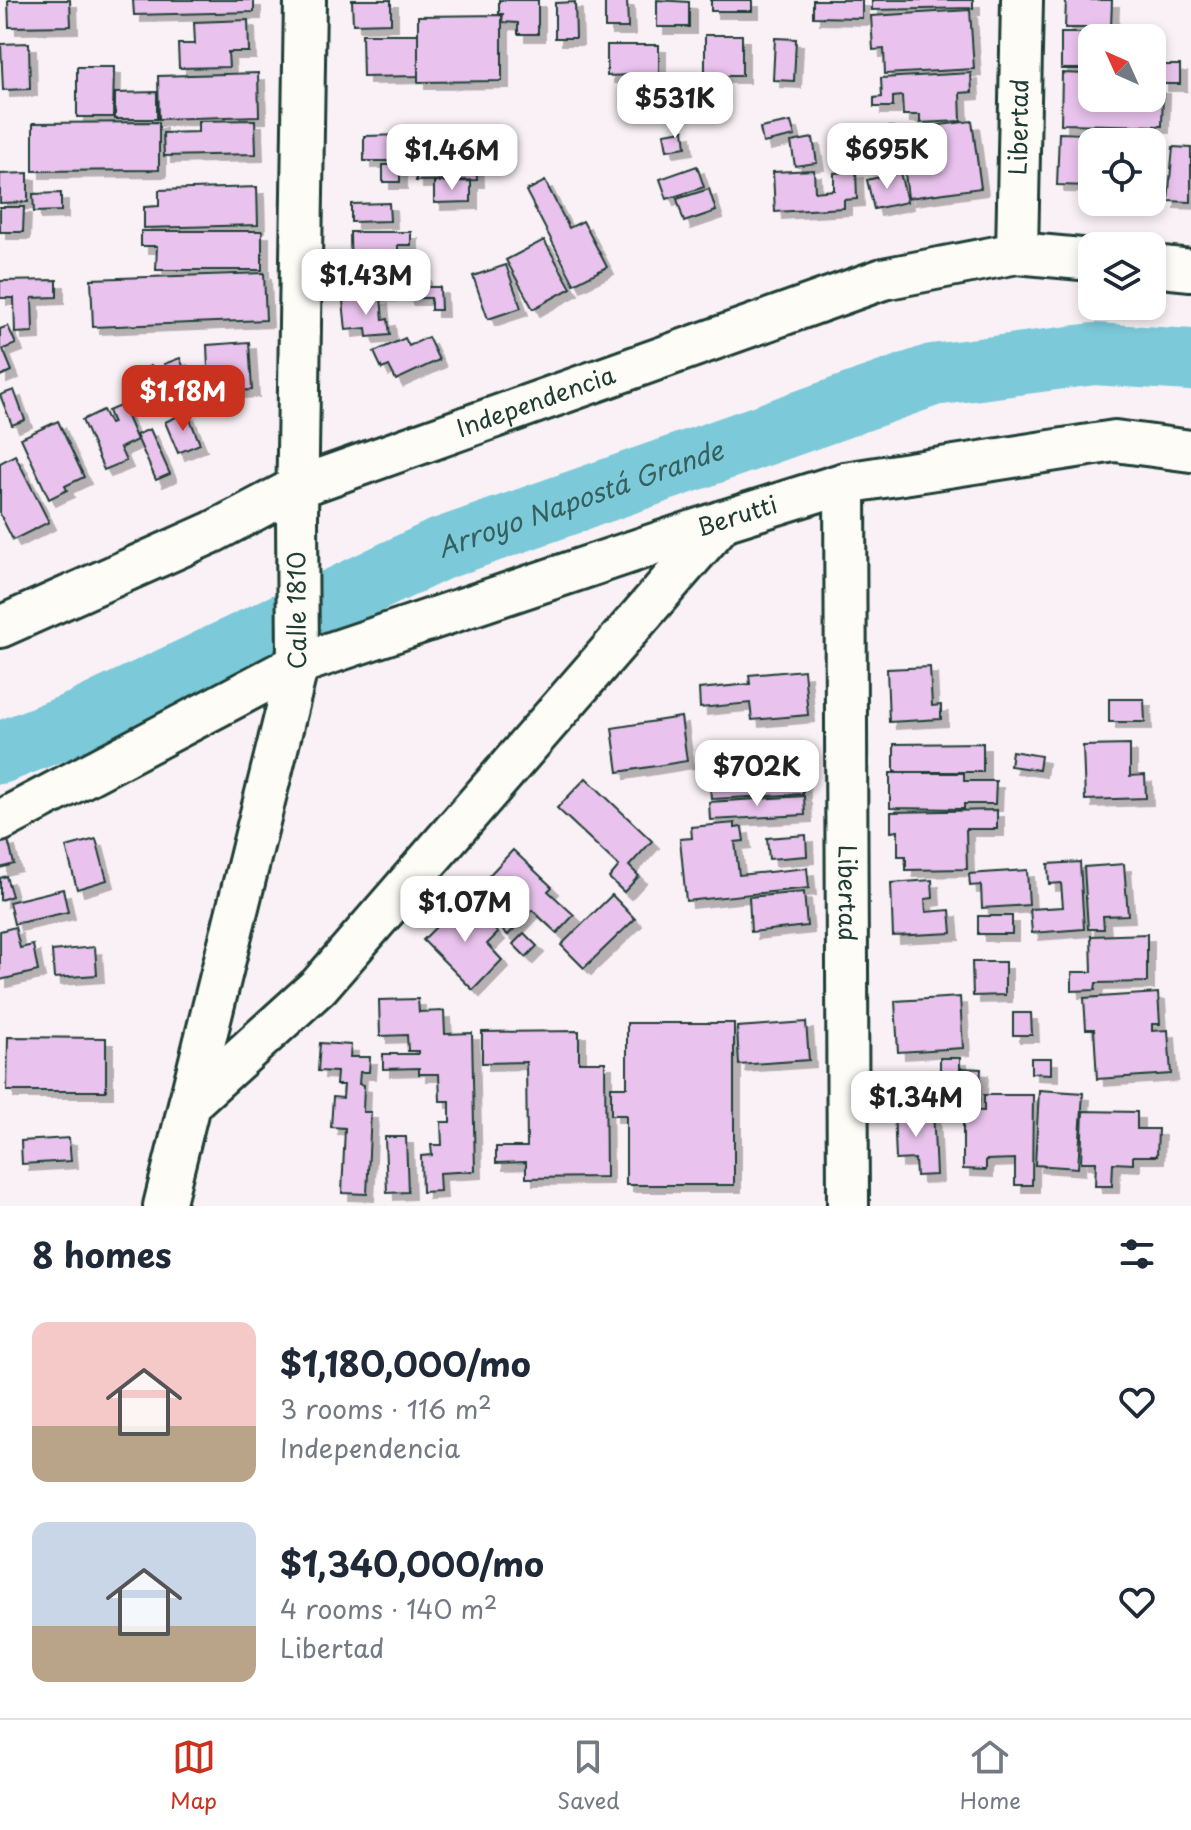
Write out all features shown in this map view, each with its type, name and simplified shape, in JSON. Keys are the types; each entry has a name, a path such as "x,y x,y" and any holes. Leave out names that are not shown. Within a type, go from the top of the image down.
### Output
{"street":[{"name":"Calle 1810","path":"164,1206 298,651 297,502 305,0"},
{"name":"Libertad","path":"1017,253 1022,0"},
{"name":"Independencia","path":"0,627 213,532 883,279 1017,253 1078,259"},
{"path":"1166,267 1191,270"},
{"name":"Berutti","path":"0,821 298,651 845,483 1115,441 1191,451"},
{"name":"Libertad","path":"845,483 848,1206"},
{"path":"189,1104 319,986 723,521"}],"building":[{"path":"8,0 70,0 71,26 9,27"},
{"path":"133,0 254,0 254,12 134,15"},
{"path":"352,0 391,0 391,23 353,24"},
{"path":"499,0 538,0 538,34 518,34 518,23 502,22"},
{"path":"605,0 627,0 628,28 605,28"},
{"path":"657,0 689,2 689,27 657,27"},
{"path":"711,0 752,0 752,11 711,11"},
{"path":"813,0 862,0 862,18 813,17"},
{"path":"872,0 973,0 973,8 872,10"},
{"path":"1066,0 1112,0 1111,24 1078,24 1078,28 1065,28"},
{"path":"575,2 576,38 555,38 555,3"},
{"path":"970,10 974,69 885,74 884,49 873,50 871,16"},
{"path":"502,15 502,81 418,82 418,16"},
{"path":"248,20 249,52 228,52 229,67 179,68 178,44 195,44 194,22"},
{"path":"1061,33 1078,33 1078,69 1061,69"},
{"path":"362,34 418,34 418,76 363,77"},
{"path":"705,35 742,35 742,76 705,76"},
{"path":"775,38 796,39 794,81 773,80"},
{"path":"29,43 30,89 3,90 1,44"},
{"path":"607,45 659,45 659,74 607,76"},
{"path":"1166,65 1180,65 1180,84 1166,84"},
{"path":"77,67 114,67 113,117 77,117"},
{"path":"258,73 259,116 159,119 158,76"},
{"path":"971,73 972,92 960,93 961,121 920,123 920,115 903,115 902,96 893,97 893,107 874,107 874,98 882,97 881,78"},
{"path":"1062,73 1078,74 1078,112 1162,112 1162,126 1061,124"},
{"path":"157,92 157,119 115,119 115,93"},
{"path":"255,120 256,154 164,156 163,133 198,132 198,121"},
{"path":"972,121 981,188 908,198 903,155 919,154 916,128"},
{"path":"159,122 159,170 33,171 33,123"},
{"path":"791,122 795,136 763,143 760,128"},
{"path":"893,127 893,151 859,152 858,128"},
{"path":"684,130 686,147 667,150 664,133"},
{"path":"1059,133 1078,134 1078,186 1057,185"},
{"path":"406,135 406,161 364,161 364,136"},
{"path":"813,138 817,163 795,166 791,142"},
{"path":"1173,147 1191,148 1191,202 1168,201"},
{"path":"430,154 476,154 477,180 416,181 416,176 424,175 423,166 430,166"},
{"path":"383,165 400,165 400,182 383,182"},
{"path":"697,166 704,187 667,199 660,179"},
{"path":"814,170 815,192 834,190 834,173 856,171 857,199 844,200 844,208 775,212 773,172"},
{"path":"900,172 907,202 874,209 867,180"},
{"path":"28,173 28,202 0,203 0,174"},
{"path":"471,181 471,202 434,203 434,182"},
{"path":"545,181 569,228 583,221 607,267 574,284 526,191"},
{"path":"257,187 258,225 144,228 144,207 159,206 159,190"},
{"path":"709,189 716,211 684,222 677,199"},
{"path":"61,193 61,211 34,212 33,194"},
{"path":"389,203 390,221 351,222 351,204"},
{"path":"0,207 24,207 23,232 0,232"},
{"path":"141,231 262,231 262,270 156,270 157,246 141,246"},
{"path":"350,232 411,232 411,245 398,245 398,282 388,283 388,294 351,295"},
{"path":"544,240 571,288 533,309 506,260"},
{"path":"506,265 521,308 488,319 473,276"},
{"path":"264,273 266,320 93,327 91,279"},
{"path":"406,274 424,274 425,287 440,287 441,310 431,310 431,298 406,298"},
{"path":"57,280 57,297 32,298 33,332 15,333 14,298 0,298 0,281"},
{"path":"381,297 383,320 388,319 390,335 367,337 366,328 346,330 343,301"},
{"path":"8,326 16,344 3,349 12,371 0,376 0,329"},
{"path":"428,337 439,360 396,380 389,366 382,369 374,352 405,338 409,346"},
{"path":"249,342 252,390 197,393 195,370 208,369 207,345"},
{"path":"180,358 189,382 173,389 164,364"},
{"path":"151,366 160,385 147,390 138,371"},
{"path":"14,390 25,420 12,425 0,395"},
{"path":"122,405 137,440 120,448 126,461 104,470 82,420 103,410 110,424 113,423 108,411"},
{"path":"187,412 200,444 178,453 165,422"},
{"path":"58,421 84,477 65,486 67,490 49,499 21,438"},
{"path":"150,429 170,474 156,480 136,435"},
{"path":"15,455 49,522 13,540 0,514 0,463"},
{"path":"930,667 932,706 941,705 941,719 889,722 887,669"},
{"path":"804,670 808,715 752,720 750,703 700,708 699,689 750,684 749,675"},
{"path":"1109,699 1144,699 1145,722 1109,722"},
{"path":"681,717 687,761 618,772 612,728"},
{"path":"983,743 983,772 894,772 894,744"},
{"path":"1130,745 1130,776 1145,775 1146,798 1085,800 1083,746"},
{"path":"1012,751 1041,756 1039,770 1010,766"},
{"path":"802,761 803,794 711,799 709,767"},
{"path":"890,773 964,773 964,781 996,781 995,804 964,804 964,809 890,808"},
{"path":"586,778 652,841 629,866 639,876 624,892 609,878 619,866 557,808"},
{"path":"804,796 805,815 710,820 709,802"},
{"path":"997,810 997,829 966,829 967,869 906,870 906,856 898,856 898,831 891,832 891,812"},
{"path":"735,823 735,828 742,827 744,841 735,842 739,875 807,868 809,888 686,901 680,839 692,838 691,827"},
{"path":"806,835 807,856 769,859 767,838"},
{"path":"96,839 107,880 77,889 66,847"},
{"path":"8,840 14,864 0,868 0,842"},
{"path":"513,850 552,887 548,891 574,915 557,933 532,910 508,935 468,898"},
{"path":"1080,862 1084,929 1032,933 1030,909 1063,907 1061,883 1049,884 1048,864"},
{"path":"1124,864 1128,915 1103,916 1104,929 1088,929 1084,867"},
{"path":"1027,870 1029,905 982,908 981,885 970,886 969,874"},
{"path":"6,876 12,896 0,900 0,878"},
{"path":"932,880 933,898 925,899 926,912 950,910 952,933 893,936 891,883"},
{"path":"63,889 68,912 14,924 9,902"},
{"path":"804,892 807,926 751,932 749,897"},
{"path":"612,895 635,919 584,968 561,945"},
{"path":"464,899 498,933 487,944 502,960 473,990 423,940"},
{"path":"978,916 1012,916 1012,934 978,934"},
{"path":"15,927 20,948 33,945 38,971 0,980 0,931"},
{"path":"524,933 537,946 526,957 513,944"},
{"path":"1147,934 1147,982 1096,983 1095,990 1072,991 1072,972 1092,972 1091,936"},
{"path":"95,947 97,975 54,978 52,951"},
{"path":"972,962 1005,962 1005,995 973,996"},
{"path":"1158,993 1160,1024 1152,1024 1152,1031 1168,1030 1171,1074 1097,1079 1094,1029 1086,1029 1084,998"},
{"path":"960,997 963,1048 898,1052 895,1001"},
{"path":"418,999 419,1012 444,1011 445,1034 472,1033 475,1171 439,1173 440,1191 422,1192 421,1156 432,1155 431,1145 442,1145 441,1122 450,1122 450,1101 440,1101 439,1074 419,1074 419,1068 383,1069 383,1054 418,1054 418,1051 408,1051 407,1035 380,1036 379,1000"},
{"path":"1013,1013 1031,1013 1032,1035 1013,1035"},
{"path":"806,1022 809,1060 739,1065 737,1027"},
{"path":"627,1023 734,1023 734,1185 626,1185 626,1115 611,1115 611,1087 627,1087"},
{"path":"579,1031 579,1062 605,1062 606,1177 526,1178 526,1162 496,1163 496,1147 527,1147 526,1062 482,1063 482,1032"},
{"path":"8,1037 106,1038 106,1091 7,1091"},
{"path":"320,1043 351,1045 350,1057 370,1057 369,1072 360,1072 359,1084 364,1085 363,1112 371,1112 367,1194 342,1193 345,1128 331,1127 333,1097 343,1098 344,1085 336,1085 337,1072 318,1071"},
{"path":"940,1058 960,1058 960,1076 940,1075"},
{"path":"1031,1058 1051,1058 1051,1074 1031,1073"},
{"path":"962,1068 981,1069 979,1103 961,1102"},
{"path":"1039,1090 1083,1093 1078,1168 1035,1165"},
{"path":"984,1095 1033,1095 1032,1185 1015,1185 1015,1159 986,1160 986,1170 963,1169 963,1110 984,1111"},
{"path":"933,1108 936,1175 916,1176 915,1159 896,1160 894,1110"},
{"path":"1083,1111 1137,1112 1137,1129 1158,1129 1157,1156 1133,1156 1133,1164 1113,1163 1112,1186 1095,1186 1096,1162 1081,1162"},
{"path":"385,1137 406,1137 408,1192 387,1193"},
{"path":"69,1138 71,1161 22,1164 21,1141"}],"waterway":[{"name":"Arroyo Napostá Grande","path":"0,753 83,720 438,550 933,375 1094,354 1191,360"}]}
